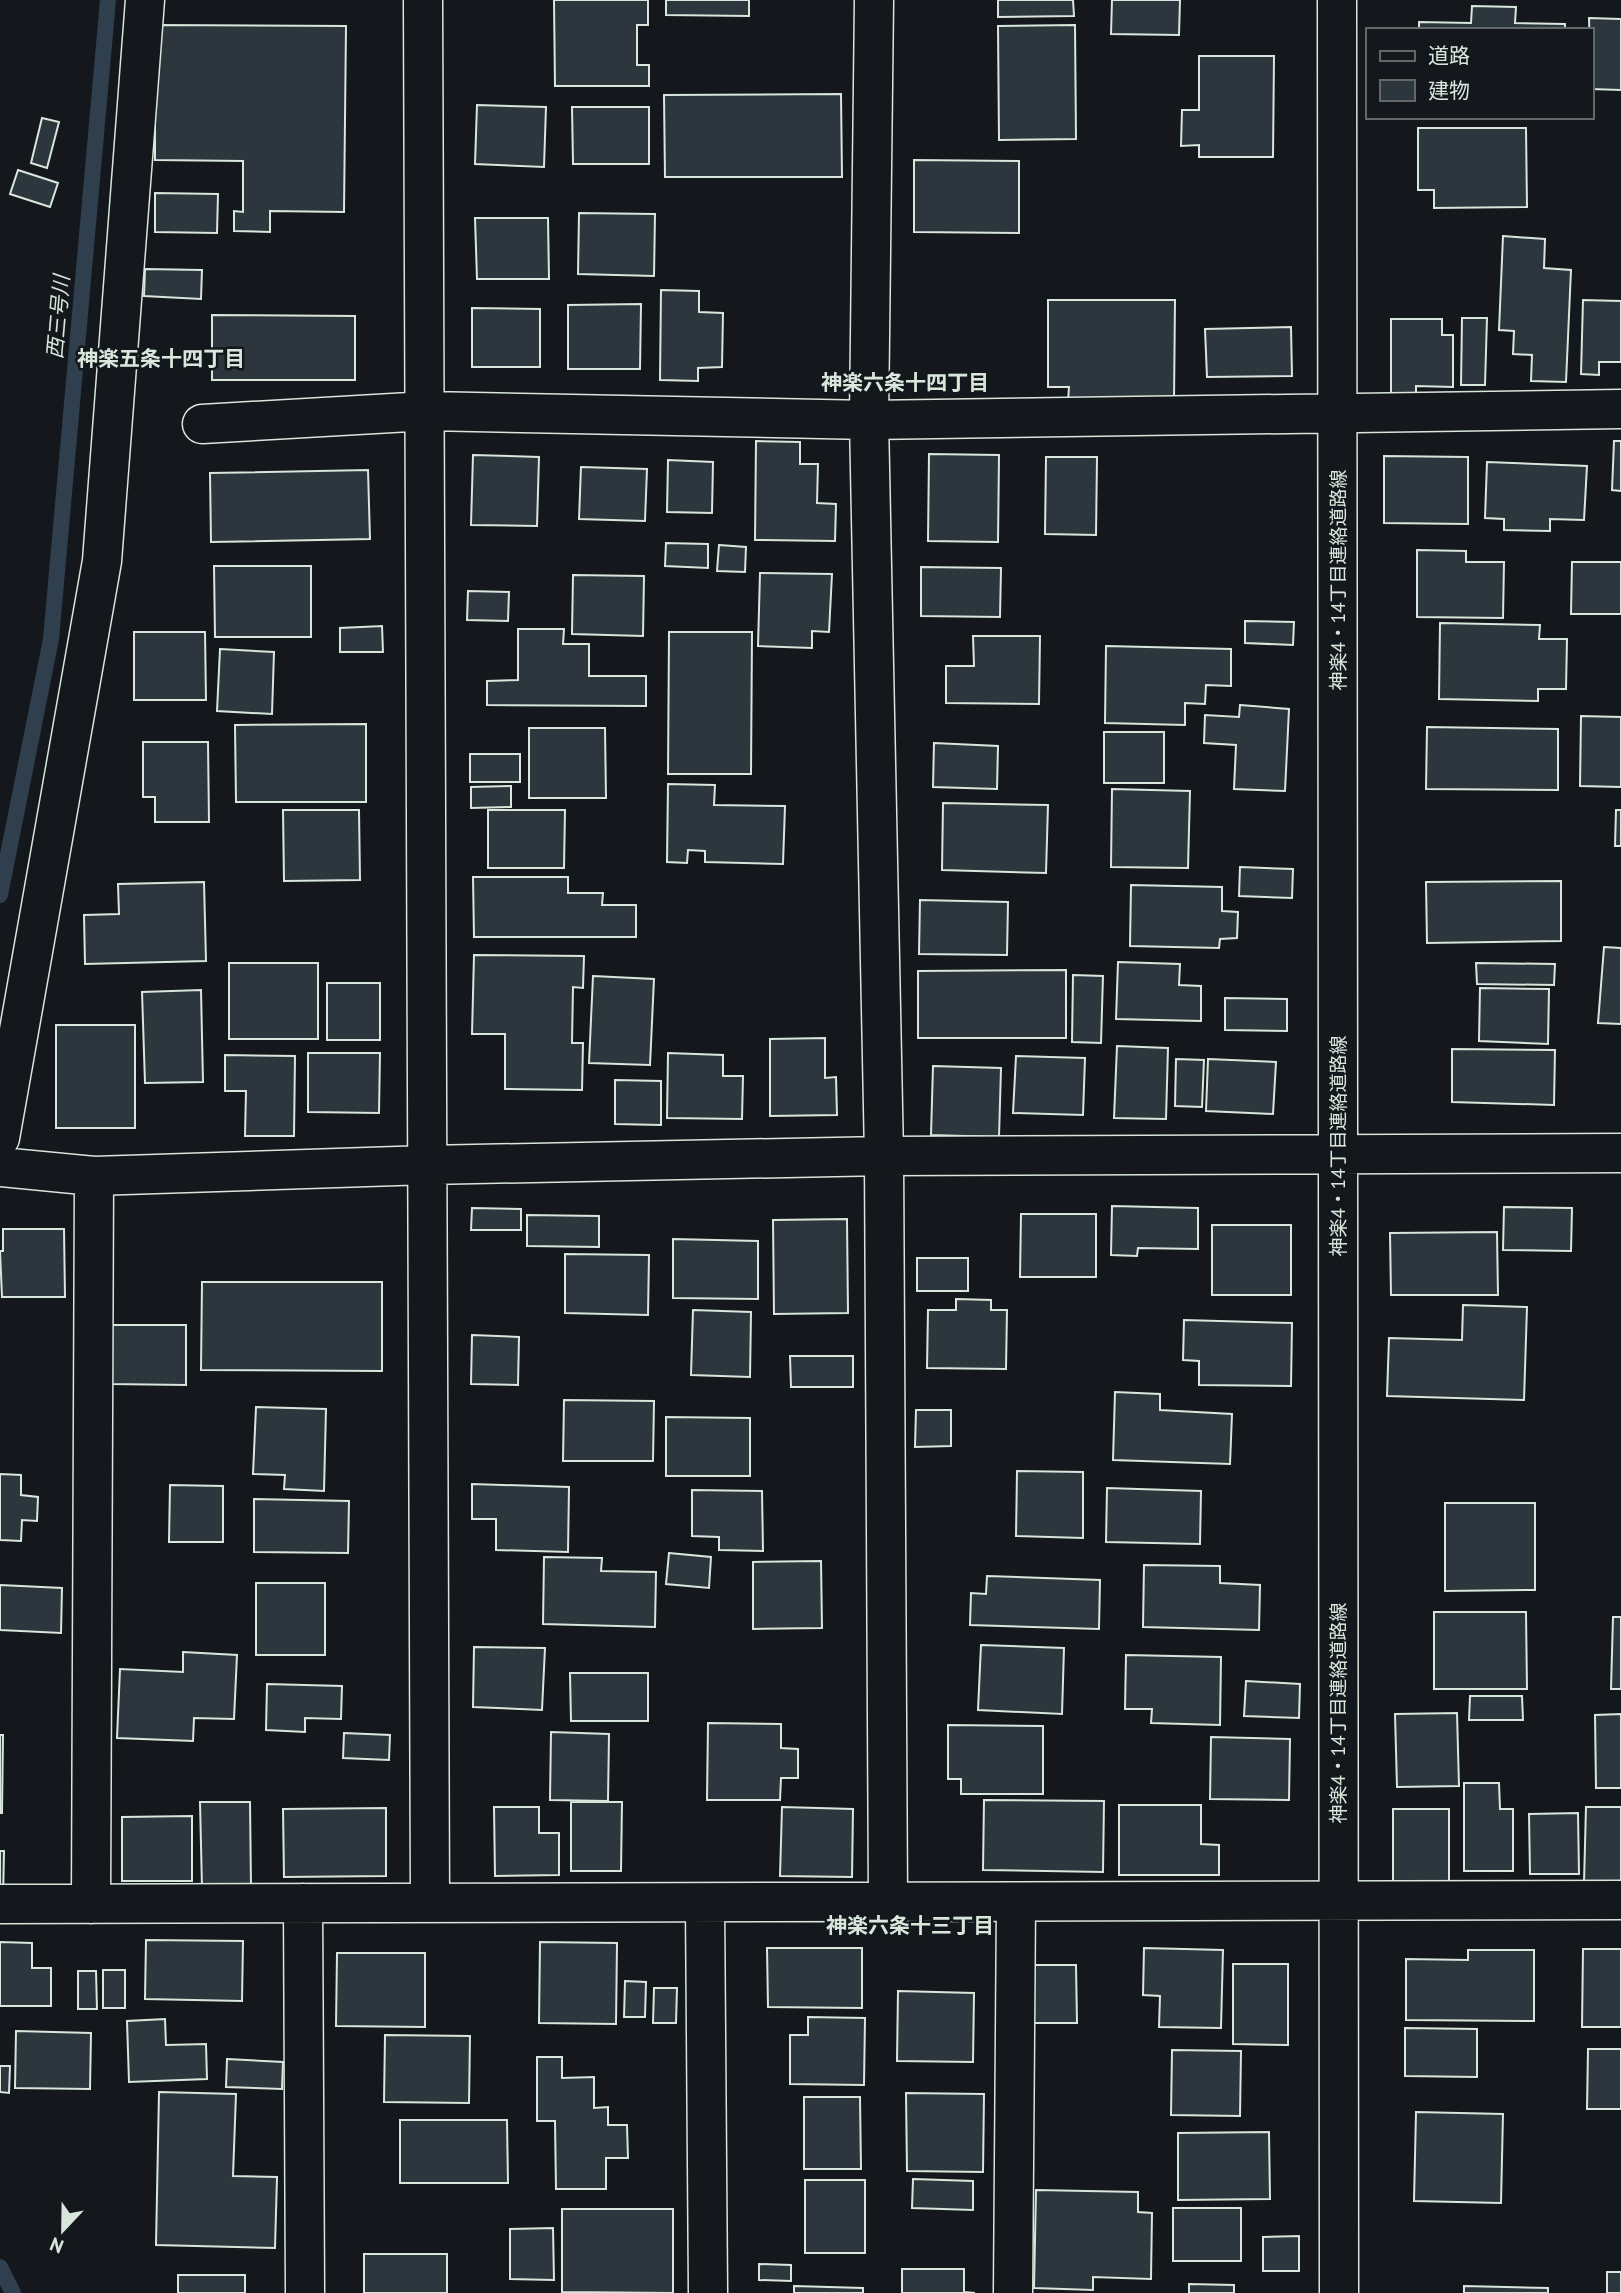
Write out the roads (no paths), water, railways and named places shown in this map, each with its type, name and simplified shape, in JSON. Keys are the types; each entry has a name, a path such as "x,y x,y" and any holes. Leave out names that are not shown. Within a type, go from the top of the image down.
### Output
{"street":[{"path":"0,1138 102,561 145,0"},
{"path":"423,0 427,411 430,1903"},
{"path":"874,0 869,420 884,1156 888,1902"},
{"name":"神楽4・14丁目連絡道路線","path":"1337,0 1339,2293"},
{"path":"202,424 427,411 869,420 1621,409"},
{"path":"0,1167 94,1176 428,1164 884,1156 1621,1153"},
{"path":"91,1904 94,1176"},
{"path":"0,1904 1621,1900"},
{"path":"705,1902 708,2293"},
{"path":"1013,2293 1016,1902"},
{"path":"303,1903 306,2293"}],"waterway":[{"name":"西三号川","path":"0,895 51,639 108,0"},
{"path":"0,2267 13,2293"}],"district":[{"name":"神楽五条十四丁目","path":"161,358"},
{"name":"神楽六条十四丁目","path":"905,382"},
{"name":"神楽六条十三丁目","path":"910,1925"}]}
